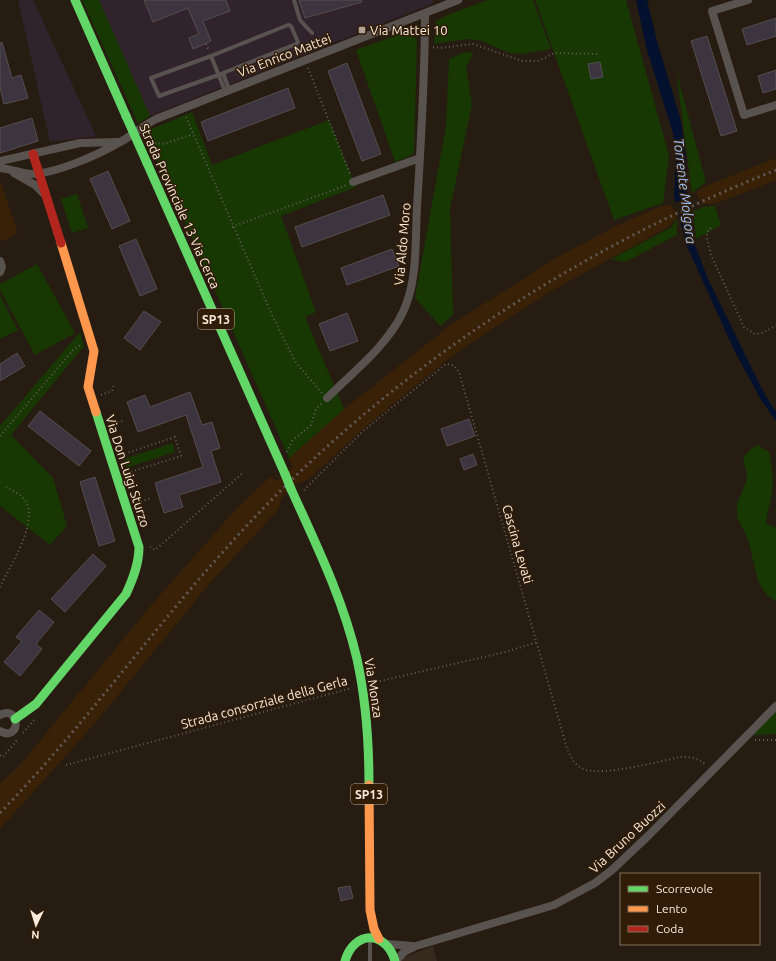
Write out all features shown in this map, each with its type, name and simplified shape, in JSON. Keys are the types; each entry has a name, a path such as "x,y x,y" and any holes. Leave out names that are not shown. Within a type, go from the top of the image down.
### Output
{"main road":[{"name":"Strada Provinciale 13 Via Cerca","path":"75,0 291,489"},
{"name":"Via Don Luigi Sturzo","path":"15,719 36,704 126,594 137,565 139,547 88,387 94,358 90,340 33,154"},
{"name":"Via Monza","path":"291,489 343,612 362,685 368,745 369,904 372,923 379,940 393,951 396,961"},
{"name":"Via Monza","path":"345,961 349,949 358,940 366,923 369,904"},
{"path":"358,940 379,940"}],"street":[{"name":"Via Enrico Mattei","path":"38,173 95,155 123,141 153,120 182,108 425,13 438,4 458,0"},
{"path":"748,0 712,11 744,115 776,104"},
{"name":"Via Aldo Moro","path":"327,398 386,338 404,308 413,278 420,158 425,13"},
{"path":"0,161 80,144 123,141"},
{"path":"353,182 420,158"},
{"path":"3,168 24,173 38,173"},
{"path":"3,168 34,185 45,195"},
{"path":"0,261 2,267 0,272"},
{"name":"Via Bruno Buozzi","path":"396,961 404,952 416,946 536,912 582,891 612,870 776,706"},
{"path":"0,715 9,713 15,719"},
{"name":"Via Don Luigi Sturzo","path":"1,734 14,730 16,724 15,719"},
{"name":"Via Bruno Buozzi","path":"379,940 402,946 416,946"}],"lane":[{"path":"294,0 300,20 312,33"},
{"path":"291,26 298,42 296,44 221,74 160,97 151,78 291,26"},
{"path":"211,56 221,74 227,90"},
{"path":"370,961 379,940"}],"path":[{"path":"425,40 432,47 440,48 473,44 522,61 539,61 554,53 598,54"},
{"path":"232,227 353,182 305,60"},
{"path":"182,108 232,227 272,315 296,363 327,398 316,409 309,427 292,441 290,447"},
{"path":"141,149 155,143 164,144 193,134"},
{"path":"711,228 707,232 711,255 744,327 755,334 760,334 776,326"},
{"path":"0,436 74,349 90,340"},
{"name":"Cascina Levati","path":"301,493 363,431 446,364 453,365 459,372 538,642 566,745 572,759 580,768 589,771 603,772 681,757 692,757 700,760 711,771"},
{"path":"101,394 112,391 114,384"},
{"path":"111,425 124,420"},
{"path":"121,455 175,437 181,456 127,473"},
{"path":"149,546 155,550 244,472"},
{"path":"0,587 27,531 28,517 27,503 21,496 6,487"},
{"path":"137,503 151,498"},
{"name":"Strada consorziale della Gerla","path":"66,765 362,685 504,652 538,642"},
{"path":"744,739 760,741 776,740"}],"shaded area":[{"path":"18,0 33,0 96,136 50,142"},
{"path":"99,0 433,0 434,3 150,116"},
{"path":"776,158 776,180 717,203 702,204 696,193 701,188"},
{"path":"0,180 18,233 0,242"},
{"path":"671,205 677,216 670,226 553,290 483,335 442,364 364,428 308,480 296,484 283,496 277,511 210,583 96,722 0,829 0,784 20,765 153,603 237,508 270,477 277,481 292,467 289,458 344,409 452,324 556,258 616,226 659,207"},
{"path":"433,946 437,961 402,961 402,958"}],"green space":[{"path":"82,0 99,0 150,116 138,123"},
{"path":"488,0 533,0 551,49 522,54 509,53 482,41 467,39 434,44 436,22 445,16"},
{"path":"535,0 626,0 669,156 663,203 614,220"},
{"path":"403,33 417,39 414,154 395,162 356,50"},
{"path":"465,52 473,53 466,67 472,104 450,209 453,315 440,326 415,298 446,126 449,59"},
{"path":"676,70 706,182 692,193"},
{"path":"192,112 212,165 329,120 356,187 281,216 316,312 305,317 344,409 289,458 145,132"},
{"path":"77,194 88,228 72,233 61,199"},
{"path":"715,206 721,225 696,239 693,211 703,207"},
{"path":"677,218 677,235 625,262 611,259 672,227"},
{"path":"37,264 75,333 35,355 0,290 0,284"},
{"path":"0,296 18,330 0,339"},
{"path":"80,332 84,346 11,435 53,478 67,526 50,545 0,506 0,426"},
{"path":"173,443 175,452 126,468 124,459"},
{"path":"758,445 769,452 772,471 773,485 766,524 776,527 776,602 766,594 758,581 748,539 737,517 737,504 746,482 747,474 743,458 750,450"},
{"path":"776,712 776,734 753,735"}],"water":[{"name":"Torrente Molgora","path":"636,0 647,0 657,41 681,121 686,159 688,219 692,237 708,279 765,395 776,412 776,421 761,400 735,352 686,244 674,197 676,155 673,133 646,47"}],"pier":[{"path":"690,196 690,210 678,216 674,203"}],"building":[{"path":"144,0 226,0 230,11 203,21 211,41 193,49 189,38 199,34 188,8 153,22"},
{"path":"299,0 361,0 362,2 305,18"},
{"path":"776,18 776,36 747,45 742,29"},
{"path":"707,36 737,131 721,136 691,41"},
{"path":"2,42 12,78 21,75 28,98 4,104 0,88 0,43"},
{"path":"600,62 603,77 591,79 588,64"},
{"path":"347,63 381,154 362,161 328,71"},
{"path":"776,70 776,89 763,93 758,76"},
{"path":"288,88 295,108 208,141 201,122"},
{"path":"32,118 38,141 0,153 0,128"},
{"path":"108,171 130,221 112,229 90,179"},
{"path":"383,195 390,215 302,247 295,227"},
{"path":"136,239 157,289 140,296 119,246"},
{"path":"392,249 399,266 347,285 341,268"},
{"path":"144,311 161,322 140,350 124,338"},
{"path":"347,313 358,341 330,351 319,324"},
{"path":"17,353 25,366 0,381 0,364"},
{"path":"190,392 202,425 212,422 220,448 211,451 221,482 179,495 183,507 164,513 155,483 203,467 186,415 138,432 127,402 145,395 150,407"},
{"path":"40,411 91,451 79,466 28,426"},
{"path":"469,419 475,436 447,446 441,429"},
{"path":"473,454 477,465 464,470 460,459"},
{"path":"95,477 115,541 99,546 80,482"},
{"path":"93,554 106,566 65,612 51,599"},
{"path":"39,610 54,622 36,644 42,649 20,676 4,662 22,641 16,637"},
{"path":"350,886 353,898 341,901 338,888"}],"railway":[{"path":"0,813 62,745 209,567 297,474 358,420 421,368 488,321 557,278 628,238 701,202 776,170"}],"traffic: fast":[{"path":"75,0 126,116"},
{"path":"126,116 147,163"},
{"path":"147,163 285,474"},
{"path":"15,719 36,704 126,594 137,565 139,547 96,412"},
{"path":"285,474 291,489"},
{"path":"291,489 337,593 357,659 365,706 368,737 369,785"},
{"path":"345,961 349,951 355,944 362,939 370,938 378,939 385,944 391,951 395,961"}],"traffic: slow":[{"path":"61,243 94,351 88,387 96,412"},
{"path":"369,785 370,910 374,929 379,939"}],"traffic: jam":[{"path":"33,154 61,243"}],"place":[{"name":"Via Mattei 10","path":"362,30"}]}
